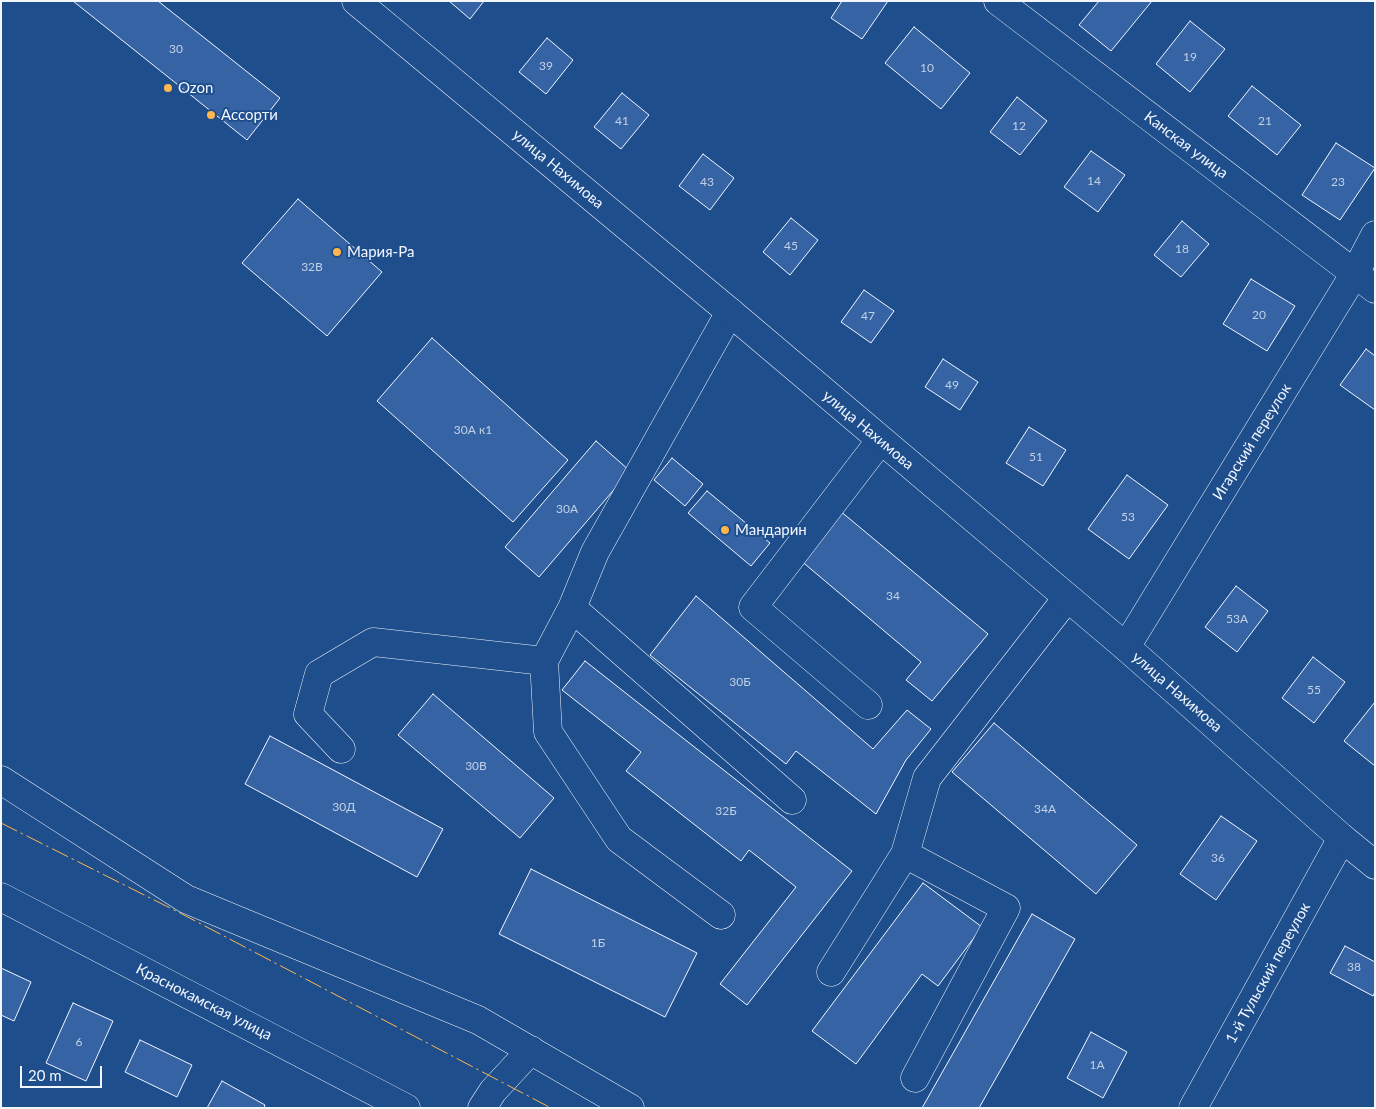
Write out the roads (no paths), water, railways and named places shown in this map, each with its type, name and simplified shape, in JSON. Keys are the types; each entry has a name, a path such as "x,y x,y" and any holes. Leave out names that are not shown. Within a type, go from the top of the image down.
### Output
{"main road":[{"name":"улица Нахимова","path":"356,1 730,312 880,441 1126,647 1375,865"},
{"name":"Канская улица","path":"998,1 1365,281"},
{"name":"Игарский переулок","path":"1126,647 1365,281 1375,235"},
{"path":"720,915 619,839 548,732 544,661 572,608 595,552 730,312"},
{"path":"868,705 753,607 880,441"},
{"path":"831,972 905,854 927,778 1067,598"},
{"path":"572,608 792,800"},
{"path":"341,750 308,714 319,674 373,642 544,661"},
{"path":"1,780 186,899 478,1020 630,1108"},
{"name":"1-й Тульский переулок","path":"1193,1108 1342,838"},
{"path":"905,854 1006,908 915,1078"},
{"name":"Краснокамская улица","path":"1,897 406,1108"},
{"path":"482,1108 493,1091 531,1050"}],"place":[{"name":"Ozon","path":"168,88"},
{"name":"Ассорти","path":"211,115"},
{"name":"Мария-Ра","path":"337,252"},
{"name":"Мандарин","path":"725,530"}]}
